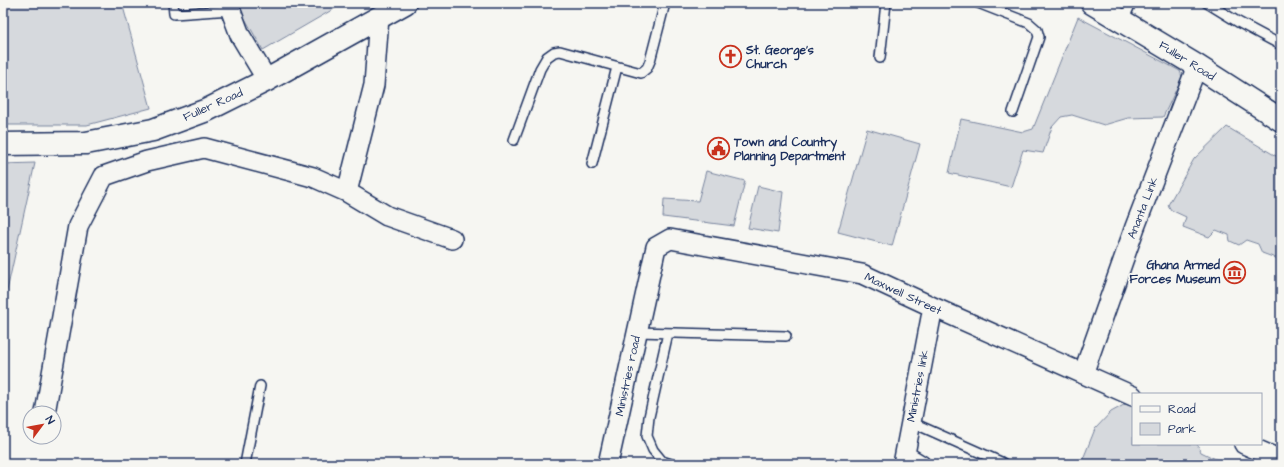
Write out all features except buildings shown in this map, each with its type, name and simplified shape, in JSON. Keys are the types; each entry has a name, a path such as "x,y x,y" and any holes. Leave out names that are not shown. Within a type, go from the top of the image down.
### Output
{"street":[{"name":"Fuller Road","path":"3,144 86,143 153,130 207,110 267,80 405,3"},
{"name":"Fuller Road","path":"1092,3 1127,12 1197,66 1281,120"},
{"path":"230,6 240,35 267,80"},
{"path":"347,192 374,85 379,17"},
{"name":"Ananta Link","path":"1083,374 1135,227 1197,66"},
{"path":"47,405 78,226 104,176 147,162 204,148 313,177 347,192 387,216 452,239"},
{"name":"Maxwell Street","path":"647,288 656,247 670,239 862,274 1132,396"},
{"name":"Ministries road","path":"608,464 647,288"},
{"name":"Ministries link","path":"905,457 933,307"},
{"path":"1246,445 1281,460"}],"lane":[{"path":"173,3 174,14 230,6"},
{"path":"514,140 540,69 547,58 554,52 560,51 641,73 647,68 664,3"},
{"path":"880,58 886,3"},
{"path":"978,3 1029,23 1037,30 1039,37 1013,112"},
{"path":"1207,3 1238,22 1281,45"},
{"path":"592,164 617,67"},
{"path":"638,332 786,336"},
{"path":"668,333 649,417 647,436 653,450 662,461 671,464"},
{"path":"245,464 260,386"},
{"path":"911,422 1004,464"},
{"path":"905,457 924,461 926,464"}],"green space":[{"path":"3,3 122,3 151,108 87,125 3,125"},
{"path":"236,3 344,3 263,50"},
{"path":"1078,17 1180,71 1182,77 1163,117 1128,118 1104,125 1072,115 1061,117 1052,127 1043,153 1023,150 1011,187 949,173 961,119 1023,132 1033,129"},
{"path":"1227,127 1281,159 1281,260 1262,253 1258,244 1246,240 1239,245 1230,241 1229,235 1216,230 1209,237 1183,227 1186,217 1171,210 1168,205 1194,159"},
{"path":"867,129 920,144 892,246 838,232"},
{"path":"35,163 3,309 3,164"},
{"path":"706,171 745,181 734,226 663,217 664,199 698,201"},
{"path":"758,186 783,192 778,233 748,228"},
{"path":"1132,402 1132,445 1198,445 1201,452 1226,464 1081,464 1095,429 1111,412"}],"place":[{"name":"St. George's Church","path":"731,57"},
{"name":"Town and Country Planning Department","path":"718,149"},
{"name":"Ghana Armed Forces Museum","path":"1235,272"}]}
